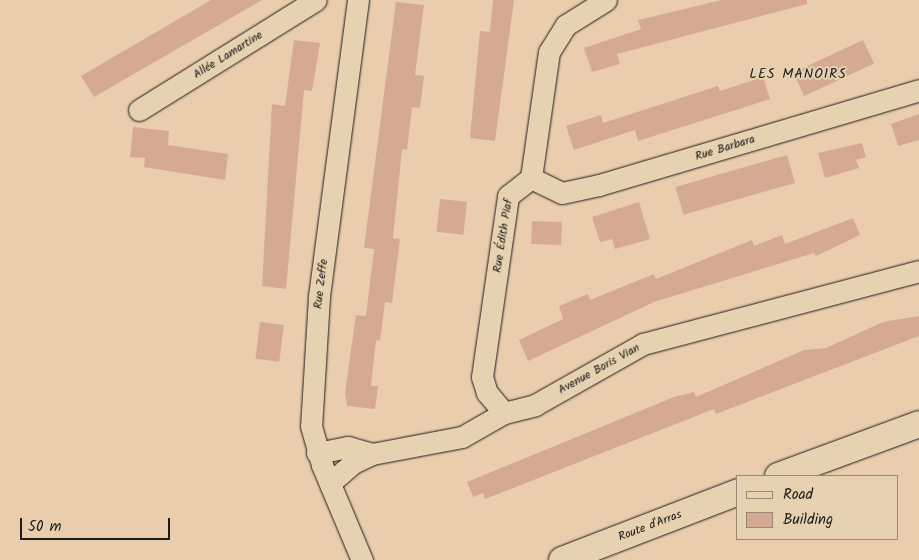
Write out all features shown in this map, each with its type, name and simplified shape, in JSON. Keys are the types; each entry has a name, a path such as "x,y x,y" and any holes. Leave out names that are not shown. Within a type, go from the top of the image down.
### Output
{"main road":[{"path":"781,475 919,424"},
{"name":"Route d'Arras","path":"562,560 736,493"}],"street":[{"name":"Allée Lamartine","path":"140,110 316,0"},
{"name":"Rue Zeffe","path":"358,0 318,306 311,426 318,452 362,560"},
{"path":"531,178 549,52 566,25 606,0"},
{"name":"Rue Barbara","path":"531,178 562,192 599,185 919,90"},
{"name":"Rue Édith Piaf","path":"504,413 487,393 482,377 508,196 531,178"},
{"name":"Avenue Boris Vian","path":"330,483 372,454 462,437 504,413 534,405 643,344 919,271"},
{"name":"Avenue Boris Vian","path":"318,452 348,447 372,454"}],"building":[{"path":"211,0 262,0 94,97 81,76"},
{"path":"493,0 514,0 495,141 470,138 480,31 490,32"},
{"path":"722,0 807,0 807,4 617,54 620,64 592,72 584,48 641,29 638,20"},
{"path":"396,2 424,5 415,75 424,76 420,108 412,107 407,150 402,149 393,238 400,239 392,303 385,302 380,341 376,340 371,386 378,386 375,409 347,406 345,393 356,315 366,316 374,249 364,248"},
{"path":"294,40 320,43 312,91 304,90 286,289 262,286 272,104 285,106"},
{"path":"863,40 874,64 804,96 793,73"},
{"path":"763,77 770,99 638,141 635,130 574,150 566,126 601,115 603,123 718,86 720,91"},
{"path":"919,114 919,140 898,146 891,124"},
{"path":"133,127 169,131 168,145 228,154 225,180 144,167 145,158 130,157"},
{"path":"862,143 866,157 856,160 859,168 825,178 818,153"},
{"path":"787,155 795,183 683,215 675,187"},
{"path":"440,199 467,202 463,235 437,232"},
{"path":"639,202 650,239 615,249 612,239 600,242 592,217"},
{"path":"853,218 860,235 816,256 814,253 654,302 528,361 519,340 563,319 559,306 588,294 590,300 654,274 656,279 752,240 754,246 782,235 785,244"},
{"path":"532,221 562,222 561,245 531,244"},
{"path":"919,316 919,336 716,414 714,409 485,499 483,493 473,497 467,482 674,397 694,392 696,397 804,350 826,348 883,322"},
{"path":"260,322 284,325 279,362 255,359"}],"district":[{"name":"LES MANOIRS","path":"798,74"}]}
